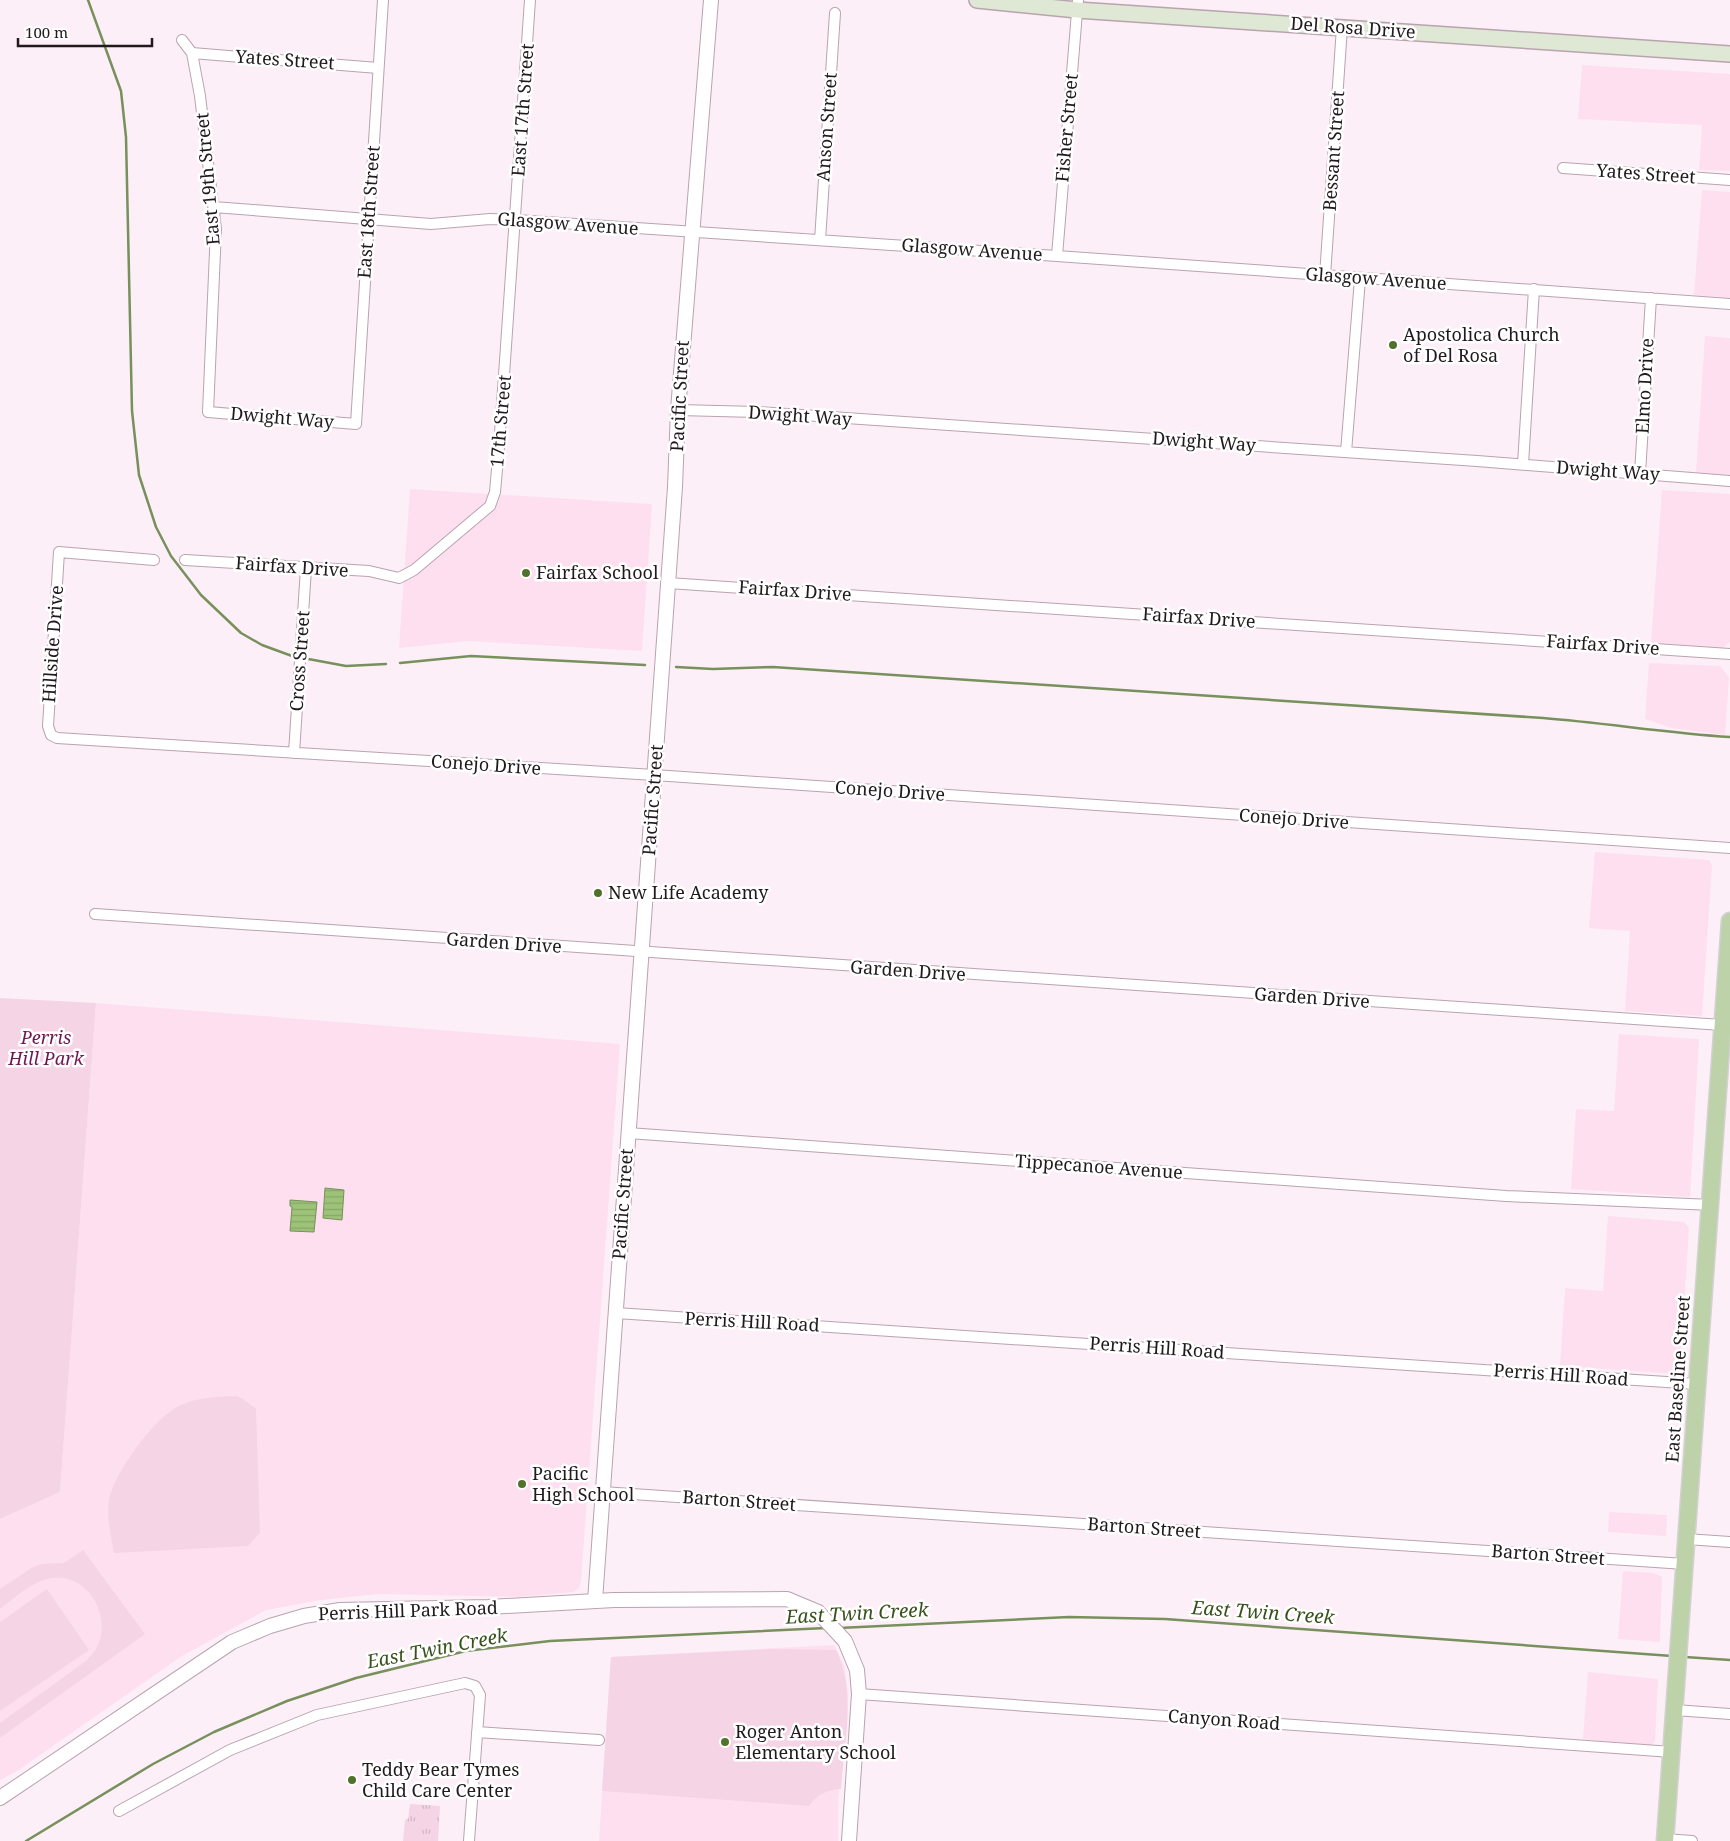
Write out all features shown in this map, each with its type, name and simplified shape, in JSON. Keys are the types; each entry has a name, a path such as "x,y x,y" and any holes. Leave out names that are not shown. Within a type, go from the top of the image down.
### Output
{"main road":[{"name":"Del Rosa Drive","path":"977,0 1077,5 1342,27 1730,54"},
{"name":"East Baseline Street","path":"1665,1840 1697,1384 1712,1205 1724,1098 1722,1025 1730,921"}],"street":[{"name":"East 18th Street","path":"356,424 383,0"},
{"name":"East 17th Street","path":"516,220 530,0"},
{"name":"Pacific Street","path":"594,1601 642,953 678,410 691,246 694,232 711,0"},
{"name":"Fisher Street","path":"1057,256 1077,5"},
{"name":"Anson Street","path":"820,240 835,13"},
{"name":"Bessant Street","path":"1325,276 1342,27"},
{"name":"East 19th Street","path":"182,40 192,53 200,96 216,229 208,412"},
{"name":"Yates Street","path":"192,53 378,68"},
{"name":"Yates Street","path":"1563,168 1730,180"},
{"name":"Glasgow Avenue","path":"214,207 431,224 490,219 516,220 1730,304"},
{"name":"17th Street","path":"399,578 414,570 490,506 494,492 516,220"},
{"path":"1346,452 1360,278"},
{"path":"1522,464 1534,289"},
{"name":"Elmo Drive","path":"1640,473 1651,298"},
{"name":"Dwight Way","path":"678,410 767,413 1522,464 1730,480"},
{"name":"Dwight Way","path":"208,412 356,424"},
{"name":"Hillside Drive","path":"50,735 48,726 59,552 154,560"},
{"name":"Fairfax Drive","path":"185,560 369,572 399,578"},
{"name":"Cross Street","path":"294,753 306,568"},
{"name":"Fairfax Drive","path":"668,583 1730,654"},
{"name":"Conejo Drive","path":"50,735 57,738 654,775 1730,848"},
{"name":"Garden Drive","path":"94,914 642,953 1722,1025"},
{"name":"Tippecanoe Avenue","path":"628,1133 1496,1195 1712,1205"},
{"name":"Perris Hill Road","path":"616,1313 1697,1384"},
{"name":"Barton Street","path":"602,1492 1685,1564"},
{"path":"1686,1539 1730,1542"},
{"name":"Perris Hill Park Road","path":"0,1798 111,1725 210,1654 232,1642 270,1626 304,1616 340,1610 488,1607 594,1601 787,1599 814,1610 847,1644 857,1670 859,1694"},
{"path":"119,1811 230,1750 316,1715 465,1683 475,1686 480,1695 470,1841"},
{"path":"849,1841 859,1694"},
{"name":"Canyon Road","path":"859,1694 1672,1752"},
{"path":"1675,1710 1730,1714"},
{"path":"478,1732 599,1740"},
{"path":"1665,1840 1692,1841"}],"shaded area":[{"path":"1582,65 1730,74 1730,171 1699,170 1702,125 1578,119"},
{"path":"1702,190 1730,192 1730,298 1694,295"},
{"path":"1705,336 1730,338 1730,475 1696,473"},
{"name":"Fairfax School","path":"410,489 652,504 642,651 468,641 399,648"},
{"path":"1662,490 1730,494 1730,642 1723,648 1651,643"},
{"path":"1649,663 1720,666 1729,677 1725,735 1672,728 1645,719"},
{"path":"1595,852 1709,860 1712,865 1702,1016 1625,1011 1630,931 1589,928"},
{"name":"Pacific High School","path":"96,1003 620,1044 581,1581 579,1588 573,1592 517,1597 379,1594 320,1600 266,1610 182,1656 17,1771 0,1780 0,1519 60,1492"},
{"path":"1619,1034 1699,1039 1690,1197 1571,1189 1576,1109 1614,1111"},
{"path":"325,1188 344,1190 342,1220 323,1218"},
{"path":"290,1200 317,1202 314,1232 290,1231 292,1207 290,1206"},
{"path":"1608,1216 1684,1222 1689,1228 1680,1371 1676,1374 1560,1366 1565,1288 1603,1291"},
{"path":"1609,1512 1667,1515 1666,1536 1608,1532"},
{"path":"1623,1571 1654,1573 1662,1577 1660,1642 1618,1639"},
{"name":"Roger Anton Elementary School","path":"834,1645 844,1665 848,1694 838,1801 838,1841 599,1841 611,1657"},
{"path":"1588,1672 1658,1679 1655,1741 1651,1746 1583,1739"}],"green space":[{"name":"Perris Hill Park","path":"0,998 96,1003 60,1492 0,1519"},
{"path":"236,1396 256,1409 260,1533 248,1546 114,1553 108,1520 108,1506 112,1489 127,1462 147,1434 169,1412 186,1403 214,1397"},
{"path":"83,1550 145,1634 0,1738 0,1723 93,1654 101,1637 102,1625 100,1612 95,1601 78,1583 66,1579 46,1579 25,1590 0,1609 0,1589 33,1567 42,1564 64,1563"},
{"path":"47,1589 89,1650 0,1711 0,1622"},
{"name":"Roger Anton Elementary School","path":"772,1649 836,1650 846,1683 848,1701 841,1789 823,1793 815,1798 809,1806 602,1791 611,1657"},
{"path":"410,1804 440,1806 438,1841 403,1841 405,1820 408,1819"}],"waterway":[{"path":"88,0 121,91 126,137 132,411 139,475 156,527 171,556 201,595 241,633 262,645 292,656"},
{"path":"400,663 471,656 645,665"},
{"path":"303,658 346,666 386,664"},
{"path":"676,667 713,669 773,667 1255,698 1543,718 1730,737"},
{"name":"East Twin Creek","path":"839,1628 1069,1617 1165,1619 1672,1656"},
{"name":"East Twin Creek","path":"26,1841 153,1764 214,1732 287,1701 356,1678 466,1651 550,1641 826,1628"},
{"name":"East Twin Creek","path":"1685,1657 1730,1660"}],"place":[{"name":"Apostolica Church of Del Rosa","path":"1393,345"},
{"name":"Fairfax School","path":"526,573"},
{"name":"New Life Academy","path":"598,893"},
{"name":"Pacific High School","path":"522,1484"},
{"name":"Roger Anton Elementary School","path":"725,1742"},
{"name":"Teddy Bear Tymes Child Care Center","path":"352,1780"}]}
